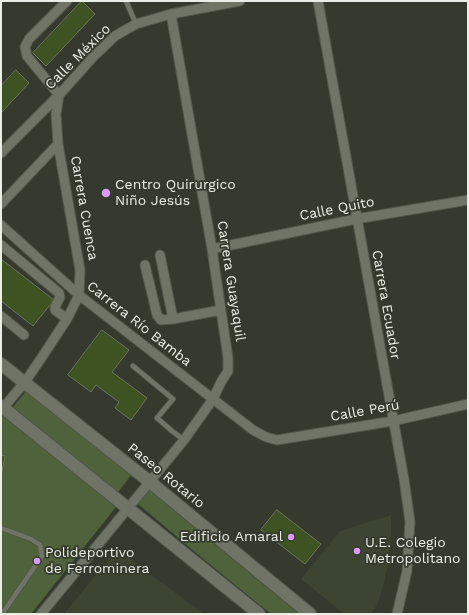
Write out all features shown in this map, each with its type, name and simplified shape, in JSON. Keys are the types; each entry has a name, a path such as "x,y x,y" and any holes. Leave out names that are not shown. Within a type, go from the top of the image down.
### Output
{"street":[{"path":"59,95 26,56 25,48 29,39 68,1"},
{"name":"Calle México","path":"1,154 115,36 136,24 171,14 240,1"},
{"name":"Carrera Ecuador","path":"318,1 356,219 404,479 410,522 407,571 396,614"},
{"name":"Carrera Guayaquil","path":"41,614 184,440 213,399 228,371 228,358 212,249 171,14"},
{"name":"Carrera Cuenca","path":"2,407 25,382 67,319 79,295 80,270 58,144 56,114 59,95"},
{"path":"1,204 58,144"},
{"name":"Calle Quito","path":"212,249 356,219 468,201"},
{"name":"Carrera Río Bamba","path":"1,225 79,295 253,430 266,437"},
{"path":"1,245 59,293 60,297 56,304 55,310 67,319"},
{"path":"160,255 173,319"},
{"path":"145,265 157,315 161,320 221,310"},
{"path":"1,316 24,335"},
{"name":"Paseo Rotario","path":"1,364 150,482 310,614"},
{"name":"Calle Perú","path":"266,437 277,440 393,421 468,404"},
{"path":"2,407 259,614"}],"lane":[{"path":"126,1 136,24"},
{"path":"133,366 173,399 157,418 184,440"},
{"path":"1,528 31,538 40,545 42,556 2,614"}],"shaded area":[{"name":"U.E. Colegio Metropolitano","path":"391,515 391,536 388,566 381,594 377,605 371,614 344,614 301,579 340,531"},
{"path":"117,549 204,614 64,614"}],"green space":[{"path":"26,391 132,474 118,492 13,407"},
{"name":"Polideportivo de Ferrominera","path":"1,415 116,507 31,614 1,614"},
{"path":"148,489 299,614 271,614 207,562 138,504"}],"building":[{"path":"82,1 95,14 46,66 33,53"},
{"path":"16,70 29,83 1,113 1,86"},
{"path":"1,259 54,300 33,326 1,301"},
{"path":"102,330 129,350 112,372 147,398 131,420 115,408 119,402 96,385 91,392 68,375"},
{"path":"1,455 5,456 1,476"},
{"name":"Edificio Amaral","path":"277,510 321,544 305,564 261,530"}],"place":[{"name":"Centro Quirurgico Niño Jesús","path":"106,193"},
{"name":"Edificio Amaral","path":"291,537"},
{"name":"U.E. Colegio Metropolitano","path":"357,551"},
{"name":"Polideportivo de Ferrominera","path":"37,561"}]}
